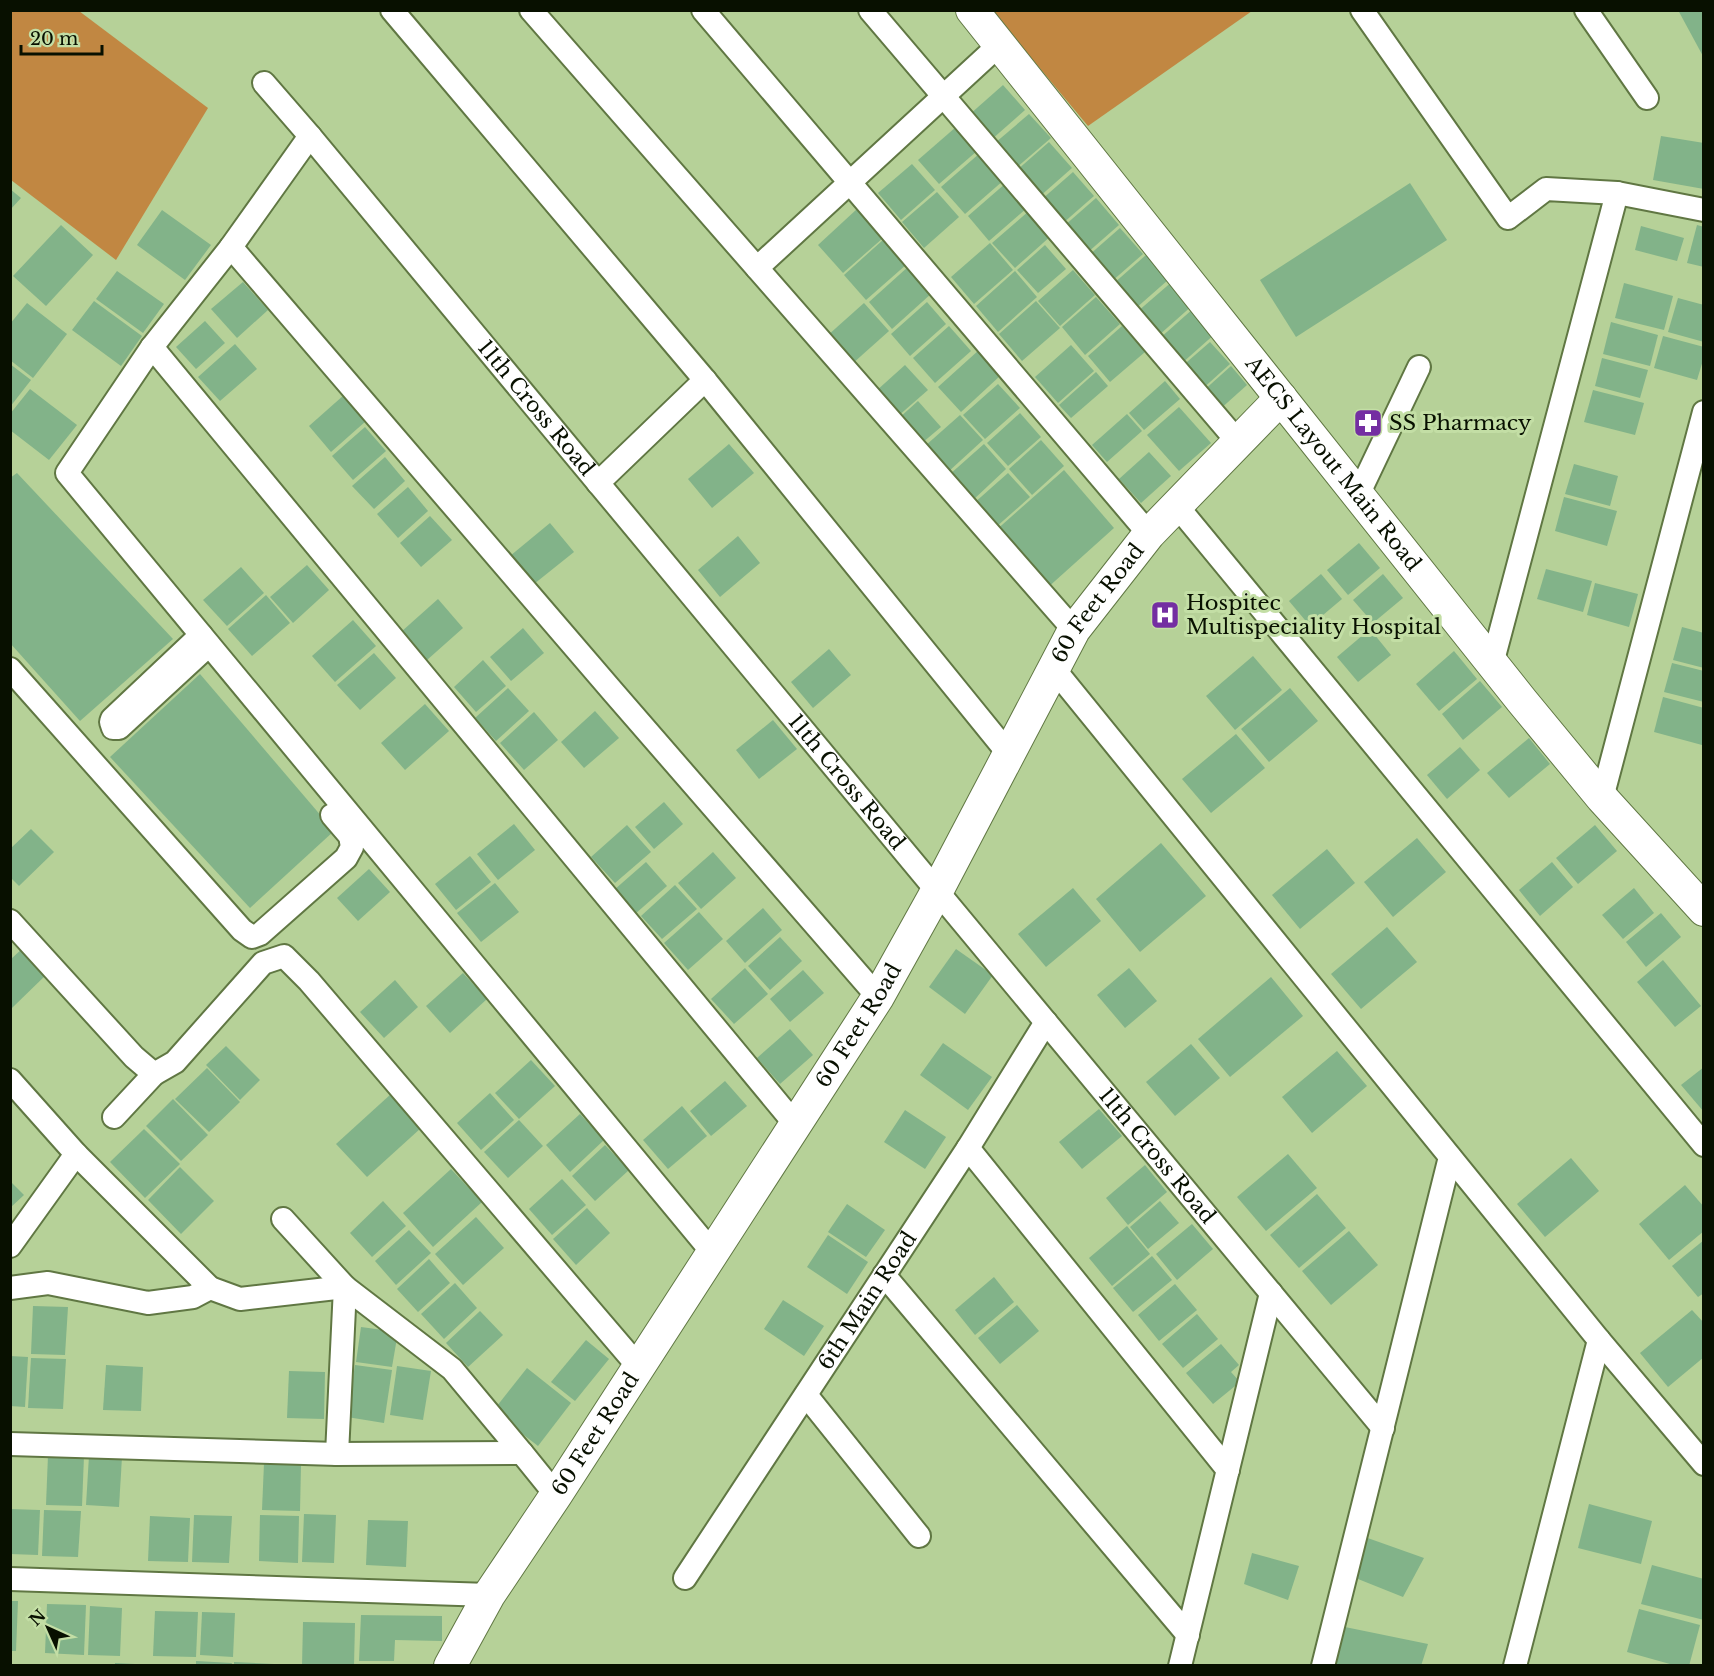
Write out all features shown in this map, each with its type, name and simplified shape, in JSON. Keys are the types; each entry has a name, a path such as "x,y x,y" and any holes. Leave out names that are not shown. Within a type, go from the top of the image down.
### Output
{"street":[{"path":"392,10 705,380 1008,753"},
{"path":"531,10 1074,630"},
{"path":"703,10 1149,534"},
{"path":"870,10 1238,442"},
{"name":"AECS Layout Main Road","path":"972,10 1492,664 1602,798 1704,910"},
{"path":"1362,10 1508,218 1546,189 1617,193 1704,210"},
{"path":"1586,10 1647,98"},
{"path":"757,268 999,45"},
{"name":"11th Cross Road","path":"264,83 1383,1428"},
{"path":"10,669 242,930 252,937 260,934 346,858 352,847 350,836 197,650 68,473 152,346 231,246 310,136"},
{"path":"1492,664 1617,193"},
{"path":"231,246 878,997"},
{"path":"152,346 795,1124"},
{"path":"1358,495 1419,367"},
{"path":"598,483 705,380"},
{"name":"60 Feet Road","path":"450,1665 489,1595 878,997 937,891 1074,630 1149,534 1281,398"},
{"path":"1602,798 1704,412"},
{"path":"1177,506 1704,1145"},
{"path":"88,758 197,650"},
{"path":"197,650 712,1252"},
{"path":"1054,669 1599,1340 1704,1464"},
{"path":"10,921 134,1057 154,1074"},
{"path":"114,1117 154,1074 175,1062 263,963 285,956 309,981 638,1366"},
{"name":"6th Main Road","path":"685,1578 968,1148 1046,1022"},
{"path":"10,1080 76,1154 210,1288 240,1299 345,1287"},
{"path":"968,1148 1228,1470"},
{"path":"10,1246 76,1154"},
{"path":"1323,1665 1450,1157"},
{"path":"283,1219 345,1287 452,1369 556,1495"},
{"path":"884,1275 1188,1635"},
{"path":"10,1288 48,1283 148,1303 193,1297 210,1288"},
{"path":"337,1454 345,1287"},
{"path":"1180,1665 1271,1293"},
{"path":"1515,1665 1599,1340"},
{"path":"806,1395 919,1536"},
{"path":"10,1444 337,1454 522,1453"},
{"path":"10,1579 489,1595"}],"shaded area":[{"path":"10,11 79,11 208,108 116,260 11,180"},
{"path":"992,11 1252,11 1088,126"}],"building":[{"path":"1678,10 1704,10 1704,58"},
{"path":"1003,85 1025,110 991,140 969,115"},
{"path":"1029,114 1051,138 1016,168 995,143"},
{"path":"956,127 977,151 939,184 918,160"},
{"path":"1661,136 1704,143 1704,189 1653,180"},
{"path":"1049,142 1072,168 1038,198 1015,172"},
{"path":"980,153 1004,180 965,214 941,187"},
{"path":"912,164 935,190 901,220 878,193"},
{"path":"1073,172 1094,196 1062,224 1041,200"},
{"path":"1006,183 1027,208 989,241 968,216"},
{"path":"1410,183 1447,240 1296,337 1260,280"},
{"path":"10,189 21,198 10,210"},
{"path":"937,192 959,217 924,248 902,222"},
{"path":"1096,198 1119,225 1087,253 1064,226"},
{"path":"857,209 883,238 843,273 818,245"},
{"path":"162,210 211,245 185,280 137,245"},
{"path":"1030,210 1052,235 1015,268 992,243"},
{"path":"61,225 93,255 46,306 13,276"},
{"path":"1697,225 1704,227 1704,267 1687,263"},
{"path":"1641,226 1684,238 1677,261 1635,250"},
{"path":"1120,228 1143,254 1111,282 1088,256"},
{"path":"884,239 907,264 866,300 844,275"},
{"path":"990,243 1013,270 974,304 951,277"},
{"path":"1045,245 1066,269 1038,293 1017,270"},
{"path":"1146,255 1168,280 1135,309 1113,284"},
{"path":"909,266 932,293 892,329 869,302"},
{"path":"1073,270 1095,295 1060,326 1038,301"},
{"path":"117,271 164,304 143,333 96,299"},
{"path":"1015,271 1037,297 998,332 976,306"},
{"path":"1174,280 1194,304 1158,336 1137,312"},
{"path":"243,282 268,310 237,338 211,309"},
{"path":"1624,283 1673,296 1664,330 1615,318"},
{"path":"1096,297 1120,324 1085,355 1062,327"},
{"path":"1678,298 1704,305 1704,342 1668,332"},
{"path":"94,301 142,336 121,366 72,330"},
{"path":"1036,301 1060,328 1022,361 999,334"},
{"path":"927,302 946,324 910,356 891,334"},
{"path":"27,303 67,334 33,378 10,360 10,324"},
{"path":"864,303 889,331 852,364 827,336"},
{"path":"1194,308 1216,333 1181,364 1159,339"},
{"path":"205,321 225,343 196,369 176,347"},
{"path":"1611,322 1658,335 1650,366 1603,354"},
{"path":"949,326 971,351 935,383 913,358"},
{"path":"1122,326 1145,352 1110,382 1088,356"},
{"path":"1663,336 1704,347 1704,357 1697,380 1654,368"},
{"path":"1210,342 1230,364 1200,391 1180,368"},
{"path":"235,344 257,369 220,401 198,377"},
{"path":"1071,345 1094,371 1058,403 1035,377"},
{"path":"979,350 1001,375 961,412 938,387"},
{"path":"1602,358 1648,370 1640,398 1595,386"},
{"path":"10,364 31,380 10,407"},
{"path":"905,365 928,390 897,417 875,392"},
{"path":"1231,366 1247,385 1218,411 1202,392"},
{"path":"1096,372 1108,386 1071,418 1059,405"},
{"path":"1165,381 1180,399 1144,430 1129,413"},
{"path":"998,384 1020,408 985,439 963,415"},
{"path":"30,389 77,425 49,460 10,430 10,414"},
{"path":"1593,390 1644,403 1635,435 1584,422"},
{"path":"344,395 366,421 331,452 309,426"},
{"path":"918,401 941,427 922,443 899,418"},
{"path":"1179,407 1211,443 1179,471 1147,435"},
{"path":"1020,413 1041,437 1008,466 987,443"},
{"path":"1127,414 1142,431 1107,462 1092,445"},
{"path":"960,415 983,440 948,472 925,446"},
{"path":"365,427 386,451 353,480 332,456"},
{"path":"1041,440 1064,466 1032,495 1009,469"},
{"path":"729,444 754,473 712,508 688,479"},
{"path":"984,444 1006,469 972,501 949,475"},
{"path":"1149,452 1171,476 1141,503 1119,479"},
{"path":"385,457 405,481 374,509 352,486"},
{"path":"1574,464 1618,476 1610,506 1565,494"},
{"path":"1064,470 1114,528 1045,590 994,532"},
{"path":"17,473 173,639 80,721 10,643 10,478"},
{"path":"1008,473 1030,497 995,528 973,504"},
{"path":"408,487 428,511 398,538 377,514"},
{"path":"1564,497 1617,511 1607,546 1555,531"},
{"path":"430,516 452,540 421,567 400,543"},
{"path":"550,523 574,552 534,584 510,556"},
{"path":"738,536 760,563 720,597 698,570"},
{"path":"1359,543 1380,568 1348,595 1327,570"},
{"path":"307,565 329,590 293,623 270,597"},
{"path":"241,567 264,593 227,626 203,600"},
{"path":"1546,569 1592,581 1583,612 1537,599"},
{"path":"1321,574 1342,599 1310,626 1289,601"},
{"path":"1383,574 1403,598 1373,623 1353,600"},
{"path":"1595,583 1638,594 1629,627 1587,615"},
{"path":"266,595 290,623 252,656 228,629"},
{"path":"438,599 463,628 427,660 401,632"},
{"path":"353,620 376,646 335,682 312,656"},
{"path":"1682,627 1704,633 1704,668 1673,660"},
{"path":"523,628 544,653 511,681 490,657"},
{"path":"1370,629 1391,655 1358,682 1337,657"},
{"path":"829,649 851,675 813,708 791,682"},
{"path":"1454,651 1477,679 1439,711 1416,684"},
{"path":"374,653 396,678 360,710 337,685"},
{"path":"1253,656 1282,690 1235,730 1206,696"},
{"path":"483,660 506,686 476,712 454,687"},
{"path":"1672,663 1704,671 1704,702 1664,692"},
{"path":"200,674 334,831 250,908 110,757"},
{"path":"1480,681 1502,707 1463,740 1442,714"},
{"path":"508,688 529,711 496,741 475,718"},
{"path":"1290,688 1318,721 1269,762 1241,729"},
{"path":"1663,697 1704,708 1702,745 1654,732"},
{"path":"425,704 449,731 405,770 381,743"},
{"path":"595,711 619,738 584,768 561,742"},
{"path":"534,712 558,740 524,770 500,743"},
{"path":"773,720 797,749 759,779 736,750"},
{"path":"1236,734 1265,768 1211,813 1182,779"},
{"path":"1529,738 1550,764 1509,798 1487,773"},
{"path":"1460,747 1480,770 1447,799 1427,775"},
{"path":"664,802 683,824 654,849 635,827"},
{"path":"514,824 535,850 498,880 477,854"},
{"path":"627,825 651,852 615,883 591,857"},
{"path":"1595,825 1617,851 1578,884 1556,858"},
{"path":"31,829 54,852 19,886 10,877 10,849"},
{"path":"1417,838 1446,872 1393,917 1364,882"},
{"path":"1161,843 1206,896 1140,952 1096,899"},
{"path":"1327,849 1355,883 1300,929 1272,895"},
{"path":"713,852 736,878 701,909 678,883"},
{"path":"470,856 491,882 456,910 435,884"},
{"path":"646,862 667,886 635,914 614,890"},
{"path":"1552,862 1573,887 1540,916 1519,890"},
{"path":"369,869 390,892 358,921 337,898"},
{"path":"495,883 519,912 481,942 457,913"},
{"path":"675,885 697,909 662,939 641,916"},
{"path":"1073,888 1101,921 1046,967 1018,934"},
{"path":"1634,888 1654,913 1623,939 1602,915"},
{"path":"763,908 782,930 745,963 726,941"},
{"path":"699,912 723,939 688,970 664,943"},
{"path":"1661,913 1681,937 1646,967 1626,942"},
{"path":"1387,927 1417,962 1361,1009 1331,974"},
{"path":"780,937 802,961 770,990 748,966"},
{"path":"24,947 49,972 12,1008 10,960"},
{"path":"956,949 993,975 965,1014 929,987"},
{"path":"1663,960 1701,1006 1675,1027 1637,982"},
{"path":"745,968 768,994 734,1024 711,999"},
{"path":"1129,968 1157,1001 1125,1028 1097,995"},
{"path":"803,970 824,993 790,1022 770,999"},
{"path":"463,973 487,999 450,1033 426,1006"},
{"path":"1271,977 1303,1016 1230,1077 1198,1039"},
{"path":"395,980 418,1007 384,1038 360,1012"},
{"path":"790,1029 813,1055 780,1084 757,1058"},
{"path":"943,1043 992,1077 968,1110 920,1075"},
{"path":"1191,1044 1220,1078 1175,1116 1146,1082"},
{"path":"226,1046 260,1080 240,1100 206,1065"},
{"path":"1337,1051 1367,1086 1312,1133 1282,1097"},
{"path":"531,1060 555,1086 519,1119 495,1093"},
{"path":"1704,1067 1704,1112 1681,1085"},
{"path":"207,1068 240,1102 209,1132 175,1099"},
{"path":"725,1081 747,1106 711,1136 690,1111"},
{"path":"490,1093 514,1120 481,1150 457,1123"},
{"path":"391,1094 421,1128 367,1177 336,1144"},
{"path":"173,1099 208,1135 181,1161 146,1126"},
{"path":"682,1106 707,1136 668,1169 643,1140"},
{"path":"1099,1109 1122,1136 1082,1169 1059,1142"},
{"path":"905,1110 946,1137 925,1169 884,1142"},
{"path":"580,1114 604,1140 570,1172 546,1145"},
{"path":"519,1120 543,1146 508,1178 484,1152"},
{"path":"144,1129 180,1164 145,1198 110,1162"},
{"path":"605,1145 629,1170 595,1201 572,1176"},
{"path":"1288,1154 1317,1188 1266,1231 1237,1197"},
{"path":"1571,1158 1599,1191 1545,1237 1517,1204"},
{"path":"1145,1165 1167,1192 1128,1225 1106,1198"},
{"path":"180,1167 214,1201 181,1234 148,1200"},
{"path":"451,1169 482,1202 433,1247 403,1213"},
{"path":"562,1179 586,1205 552,1235 529,1209"},
{"path":"10,1181 24,1195 10,1208"},
{"path":"1685,1185 1704,1207 1704,1231 1669,1260 1639,1224"},
{"path":"1317,1194 1346,1228 1299,1268 1270,1235"},
{"path":"383,1201 406,1226 372,1257 350,1233"},
{"path":"1160,1201 1179,1223 1148,1249 1130,1227"},
{"path":"847,1204 885,1230 866,1257 828,1232"},
{"path":"587,1208 610,1233 576,1265 553,1239"},
{"path":"476,1217 504,1248 463,1285 435,1254"},
{"path":"1192,1224 1213,1249 1177,1280 1156,1254"},
{"path":"1127,1226 1150,1254 1112,1286 1089,1258"},
{"path":"409,1230 431,1253 396,1285 375,1261"},
{"path":"1349,1231 1378,1265 1331,1305 1302,1271"},
{"path":"828,1235 868,1262 847,1294 807,1267"},
{"path":"1704,1240 1704,1293 1698,1297 1672,1266"},
{"path":"1152,1256 1172,1280 1133,1312 1113,1288"},
{"path":"429,1259 450,1283 418,1312 397,1289"},
{"path":"994,1277 1014,1302 975,1335 955,1310"},
{"path":"455,1283 477,1308 444,1339 421,1314"},
{"path":"1175,1284 1197,1310 1159,1341 1138,1315"},
{"path":"783,1300 824,1326 804,1356 764,1329"},
{"path":"1017,1305 1039,1331 1000,1364 978,1338"},
{"path":"33,1306 68,1307 65,1355 31,1354"},
{"path":"1692,1310 1704,1323 1704,1357 1668,1387 1640,1353"},
{"path":"480,1311 503,1335 468,1367 446,1343"},
{"path":"1197,1314 1218,1339 1183,1368 1162,1344"},
{"path":"361,1327 398,1332 392,1367 356,1362"},
{"path":"586,1340 609,1359 575,1401 551,1382"},
{"path":"1221,1344 1239,1365 1231,1372 1240,1382 1213,1404 1186,1373"},
{"path":"10,1356 28,1357 25,1407 10,1406"},
{"path":"31,1358 66,1359 63,1409 28,1408"},
{"path":"106,1365 143,1367 141,1411 103,1410"},
{"path":"355,1365 392,1370 384,1423 347,1417"},
{"path":"397,1366 431,1371 423,1420 390,1415"},
{"path":"527,1368 571,1403 538,1446 493,1411"},
{"path":"289,1371 325,1372 324,1419 287,1418"},
{"path":"48,1455 84,1456 82,1506 46,1505"},
{"path":"89,1456 122,1457 119,1507 86,1505"},
{"path":"264,1463 301,1465 300,1511 262,1510"},
{"path":"1589,1504 1652,1521 1641,1564 1578,1548"},
{"path":"10,1509 40,1510 38,1555 10,1554"},
{"path":"44,1510 81,1511 78,1557 42,1556"},
{"path":"304,1514 336,1515 334,1563 302,1562"},
{"path":"194,1515 232,1516 229,1563 192,1562"},
{"path":"260,1515 299,1516 298,1563 259,1561"},
{"path":"150,1516 190,1518 188,1562 148,1561"},
{"path":"368,1520 408,1521 406,1567 366,1565"},
{"path":"1362,1536 1424,1558 1403,1597 1353,1577"},
{"path":"1252,1553 1299,1566 1288,1600 1244,1584"},
{"path":"1652,1565 1704,1579 1704,1620 1641,1604"},
{"path":"10,1601 18,1601 16,1651 10,1651"},
{"path":"47,1604 86,1605 84,1655 45,1653"},
{"path":"90,1606 122,1608 120,1656 88,1655"},
{"path":"1639,1609 1700,1625 1689,1666 1677,1666 1627,1652"},
{"path":"155,1611 198,1612 196,1657 153,1656"},
{"path":"202,1612 235,1613 233,1657 200,1655"},
{"path":"361,1615 442,1616 442,1641 395,1640 394,1661 359,1661"},
{"path":"303,1622 355,1623 354,1666 302,1666"},
{"path":"1345,1627 1428,1644 1421,1666 1332,1666"},
{"path":"196,1661 232,1663 231,1666 196,1666"},
{"path":"234,1662 274,1664 274,1666 234,1666"},
{"path":"115,1663 135,1664 135,1666 115,1666"}],"place":[{"name":"SS Pharmacy","path":"1368,423"},
{"name":"Hospitec Multispeciality Hospital","path":"1165,615"}]}
